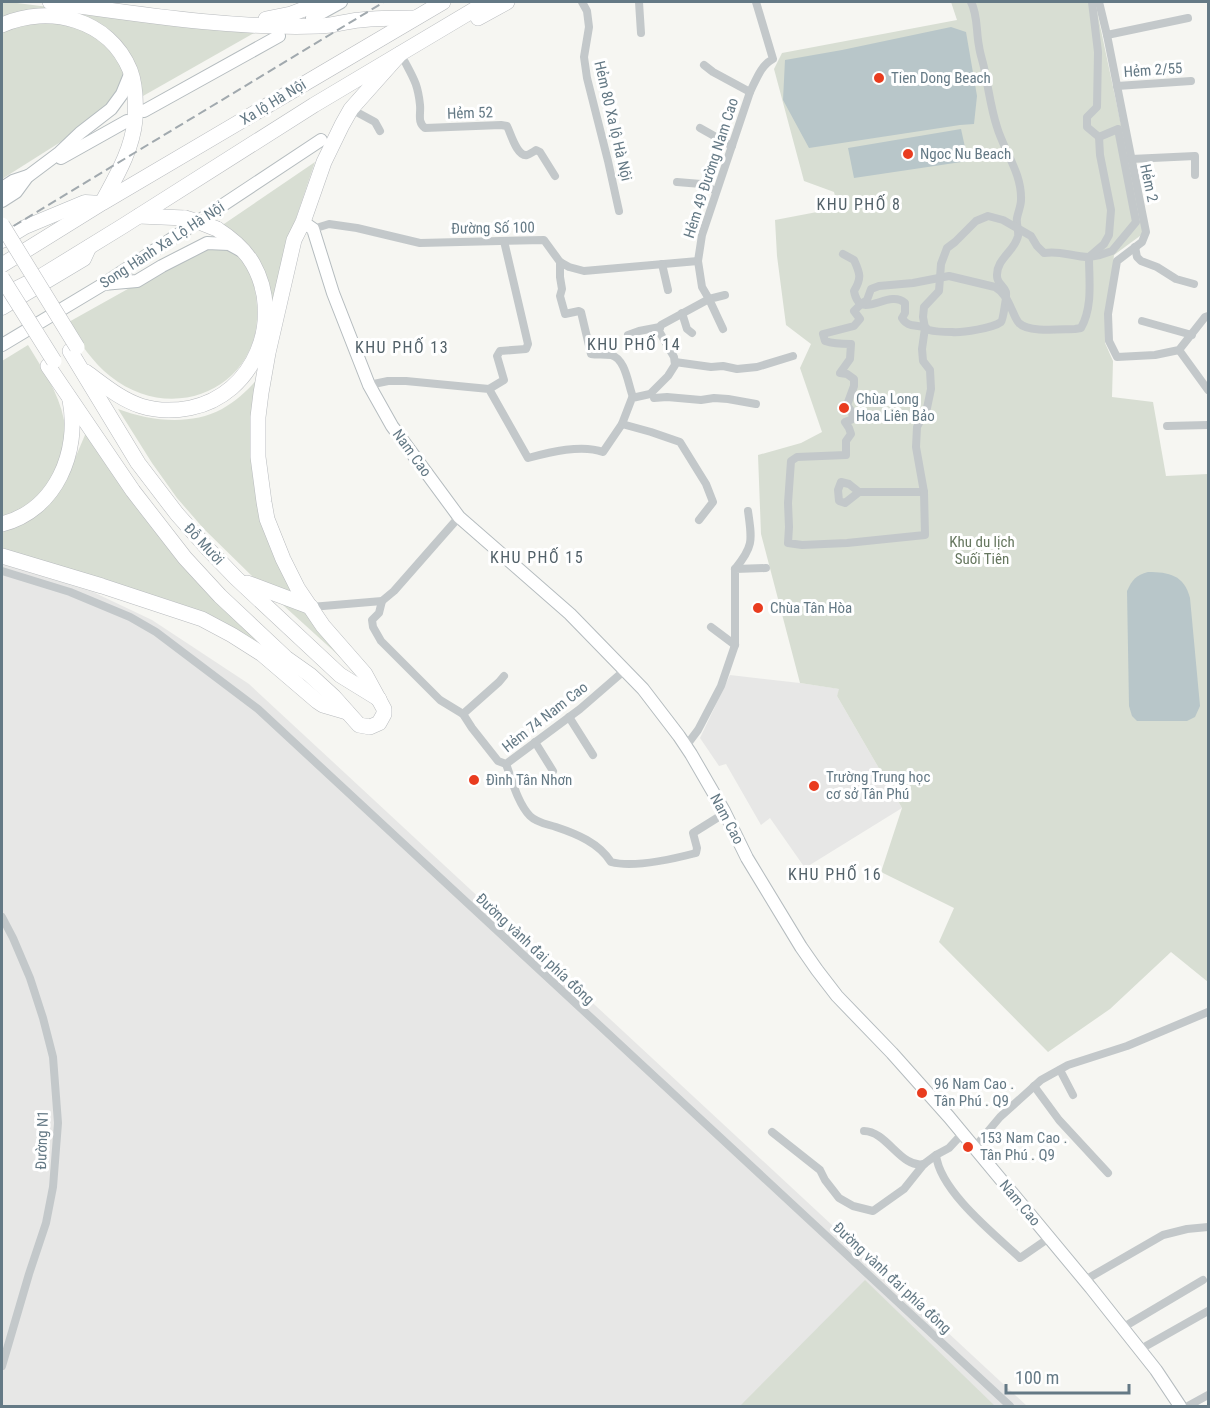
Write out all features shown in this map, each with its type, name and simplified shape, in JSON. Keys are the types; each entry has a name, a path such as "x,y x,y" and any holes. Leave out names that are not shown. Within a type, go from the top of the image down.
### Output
{"highway":[{"path":"50,2 181,20 237,24 321,26 420,11"},
{"path":"98,2 168,9 181,20"},
{"path":"237,24 291,14 323,2"},
{"name":"Xa lộ Hà Nội","path":"2,265 420,11 443,2"},
{"path":"484,4 506,2"},
{"name":"Xa lộ Hà Nội","path":"2,295 40,276 90,246 314,105 506,2"},
{"name":"Xa lộ Hà Nội","path":"403,58 484,4"},
{"path":"2,26 21,18 44,15 78,20 96,30 117,47 125,59 131,72 136,101 135,121 131,141 121,168 102,203"},
{"path":"376,693 366,674 323,626 311,607 273,519 262,442 262,421 266,388 300,242 308,225 324,162 351,109 380,77 403,58"},
{"name":"Xa lộ Hà Nội","path":"314,105 332,105 380,77"},
{"path":"80,367 125,399 153,409 167,410 198,406 216,400 230,391 252,365 259,349 265,318 262,287 255,268 237,243 217,229 185,218 139,216"},
{"path":"2,225 73,349"},
{"path":"2,242 73,349"},
{"path":"2,278 51,364"},
{"path":"2,295 51,364"},
{"name":"Đỗ Mười","path":"73,349 80,367 123,439 156,487 208,550 340,675 376,693"},
{"name":"Đỗ Mười","path":"51,364 64,377 156,513 186,549 359,725 375,726 379,723 384,709 376,693 348,672 255,586 177,503 121,422 97,380 73,349"},
{"name":"Đỗ Mười","path":"51,364 69,396 133,491 185,558 220,596 286,658 310,675"},
{"path":"2,524 31,511 45,498 57,483 66,464 73,428 64,377"},
{"path":"2,556 202,619 262,654 317,702 347,712"},
{"path":"236,578 311,607"}],"main road":[{"name":"Xa lộ Hà Nội","path":"2,242 25,227 85,202 102,203"},
{"name":"Xa lộ Hà Nội","path":"2,308 84,259 90,246"}],"street":[{"path":"312,18 341,2"},
{"name":"Hẻm 80 Xa lộ Hà Nội","path":"582,2 587,11 589,27 584,57 587,78 619,211"},
{"path":"639,2 641,33"},
{"name":"Hẻm 49 Đường Nam Cao","path":"723,329 702,287 698,261 702,234 750,92 767,61 773,58 756,2"},
{"path":"971,2 997,130 1021,189 1021,203 1017,218 1018,236 1013,247 1002,260 997,272 998,282 1005,290 1018,323 1035,329 1081,328 1088,311 1089,257 1104,244 1109,235 1111,210 1098,136 1087,127 1087,117 1096,107 1098,52 1092,2"},
{"name":"Hẻm 2","path":"1099,2 1146,232 1142,242 1117,261 1108,314 1109,341 1117,357 1155,355 1179,350"},
{"path":"1107,35 1188,18"},
{"path":"144,111 279,36"},
{"name":"Hẻm 52","path":"403,58 417,83 421,126 425,128 507,126 518,151 522,155 536,150 540,152 555,176"},
{"path":"704,65 750,92"},
{"path":"2,201 16,192 27,177 111,109 122,94 131,72"},
{"name":"Hẻm 2/55","path":"1117,86 1191,81"},
{"path":"351,109 375,122 380,131"},
{"path":"2,188 13,181 27,177 127,121"},
{"path":"700,128 732,146"},
{"path":"1007,299 995,287 949,276 940,278 913,283 879,286 871,289 867,300 854,311 860,320 854,326 823,334 825,341 830,343 851,344 850,359 840,373 847,374 854,380 847,405 852,412 853,419 845,422 851,434 846,441 846,455 797,457 791,461 788,543 802,545 847,543 925,535 924,492 916,447 917,427 927,408 931,388 930,370 923,361 925,328 923,317 924,307 939,291 940,278 941,264 947,248 976,221 987,216 1003,220 1031,236 1036,246 1044,253 1055,251 1076,257 1089,257 1112,251 1136,222 1118,129 1098,136"},
{"name":"Song Hành Xa Lộ Hà Nội","path":"2,345 102,285 321,140"},
{"path":"1131,159 1195,156 1196,175"},
{"path":"677,182 701,184 716,191"},
{"name":"Đường Số 100","path":"308,225 329,224 357,228 420,243 544,240 560,262"},
{"name":"Nam Cao","path":"308,225 369,385 392,426 459,517 570,614 643,689 686,746 725,813 747,858 817,970 837,996 892,1053 1085,1280 1156,1370 1180,1407"},
{"path":"369,385 388,381 406,381 489,389 504,380 497,356 500,351 526,349 528,344 504,241"},
{"path":"102,285 137,281 207,243 229,244 244,252"},
{"path":"1135,247 1137,257 1141,261 1157,267 1176,279 1194,284"},
{"path":"843,254 854,260 860,273 859,283 854,291 856,299 861,304 872,305 892,299 901,299 905,303 905,313 902,318 905,324 915,327 958,334 991,326 1001,322 1007,299"},
{"path":"489,389 528,458 545,453 571,450 594,449 603,452 622,424 633,397 624,369 616,357 591,354 580,312 565,314 560,296 562,289 560,262 584,271 698,261"},
{"path":"662,264 668,290"},
{"path":"628,335 660,327 709,299 725,295"},
{"path":"682,314 687,330 692,333"},
{"path":"1209,316 1205,317 1179,350 1209,390"},
{"path":"1142,321 1192,335"},
{"path":"652,396 675,365 674,357 659,331 660,327"},
{"path":"675,362 737,369 757,367 793,356"},
{"path":"633,397 652,396 701,400 721,398 756,404"},
{"path":"622,424 680,442 706,483 713,502 699,520"},
{"path":"1167,426 1209,425"},
{"path":"859,492 924,492"},
{"path":"686,746 698,730 721,686 735,645 735,569 750,546 751,531 748,511"},
{"path":"311,607 382,601 394,591 459,517"},
{"path":"735,569 766,567"},
{"name":"Đường vành đai phía đông","path":"2,571 70,592 130,617 156,632 258,710 1010,1407"},
{"path":"382,601 379,613 372,620 373,627 381,641 440,700 463,714 504,676"},
{"path":"711,627 735,645"},
{"name":"Hẻm 74 Nam Cao","path":"463,714 498,761 506,764 569,717 625,669"},
{"path":"569,717 593,755"},
{"path":"535,742 553,771"},
{"path":"506,764 518,798 529,815 541,823 570,832 597,846 605,852 611,862 620,865 638,864 696,853 693,833 725,813"},
{"name":"Đường N1","path":"2,917 30,978 43,1018 53,1057 57,1124 53,1187 46,1223 2,1366"},
{"path":"974,1148 1000,1117 1041,1080 1068,1065 1126,1046 1209,1012"},
{"path":"1060,1070 1073,1095"},
{"path":"1034,1086 1059,1120 1108,1173"},
{"path":"864,1131 875,1133 915,1165 924,1164"},
{"path":"772,1132 820,1170 839,1198 853,1206 873,1211 904,1190 924,1164 949,1148 962,1134"},
{"path":"936,1155 941,1174 970,1212 1020,1258 1049,1238"},
{"path":"1085,1280 1163,1235 1209,1227"},
{"path":"1122,1328 1203,1280"},
{"path":"1140,1350 1209,1311"},
{"path":"1188,1407 1209,1395"}],"shaded area":[{"name":"Tien Dong Beach","path":"951,27 966,32 977,96 974,124 809,148 783,100 785,60"},
{"name":"Ngoc Nu Beach","path":"961,129 968,161 854,178 848,148"},
{"path":"2,564 93,592 152,620 249,684 1027,1406 2,1406"},
{"path":"1148,572 1175,576 1184,584 1190,598 1200,706 1195,717 1187,721 1137,721 1132,716 1129,706 1127,591 1135,578"},
{"name":"Trường Trung học cơ sở Tân Phú","path":"730,675 840,689 837,696 902,808 805,868 770,818 761,825 726,764 719,766 700,738"}],"green space":[{"path":"2,2 254,33 143,96 141,86 97,24 2,20"},
{"name":"Khu du lịch Suối Tiên","path":"951,2 1095,2 1144,233 1114,255 1105,343 1113,361 1112,397 1153,402 1166,476 1208,474 1208,982 1171,952 1110,1009 1048,1052 939,942 954,908 881,872 902,808 837,696 839,689 800,683 761,534 758,455 801,443 822,432 800,368 811,344 786,325 775,220 838,208 834,192 804,181 774,69 782,53 957,20"},
{"path":"51,22 80,29 100,40 115,55 124,73 122,81 112,103 78,131 2,179 2,33 26,24"},
{"path":"315,162 293,227 274,315 271,300 221,226"},
{"path":"210,243 230,250 244,260 255,291 256,328 248,354 233,374 213,389 189,397 162,398 136,391 110,376 92,358 67,323"},
{"path":"28,345 49,381 62,410 64,445 55,470 41,492 22,508 2,518 2,361"},
{"path":"260,376 257,474 298,598 255,579 204,529 177,498 118,409 157,419 197,418 227,406"},
{"path":"88,434 274,654 216,620 172,601 2,551 2,531 28,520 67,477 85,435"},
{"path":"273,596 306,611 358,673"},
{"path":"865,1280 995,1406 740,1406"}],"railway":[{"path":"2,233 384,2"}],"place":[{"name":"Tien Dong Beach","path":"879,78"},
{"name":"Ngoc Nu Beach","path":"908,154"},
{"name":"Chùa Long Hoa Liên Bảo","path":"844,408"},
{"name":"Chùa Tân Hòa","path":"758,608"},
{"name":"Đình Tân Nhơn","path":"474,780"},
{"name":"Trường Trung học cơ sở Tân Phú","path":"814,786"},
{"name":"96 Nam Cao . Tân Phú . Q9","path":"922,1093"},
{"name":"153 Nam Cao . Tân Phú . Q9","path":"968,1147"}],"district":[{"name":"KHU PHỐ 8","path":"859,204"},
{"name":"KHU PHỐ 14","path":"634,344"},
{"name":"KHU PHỐ 13","path":"402,347"},
{"name":"KHU PHỐ 15","path":"537,557"},
{"name":"KHU PHỐ 16","path":"835,874"}]}
